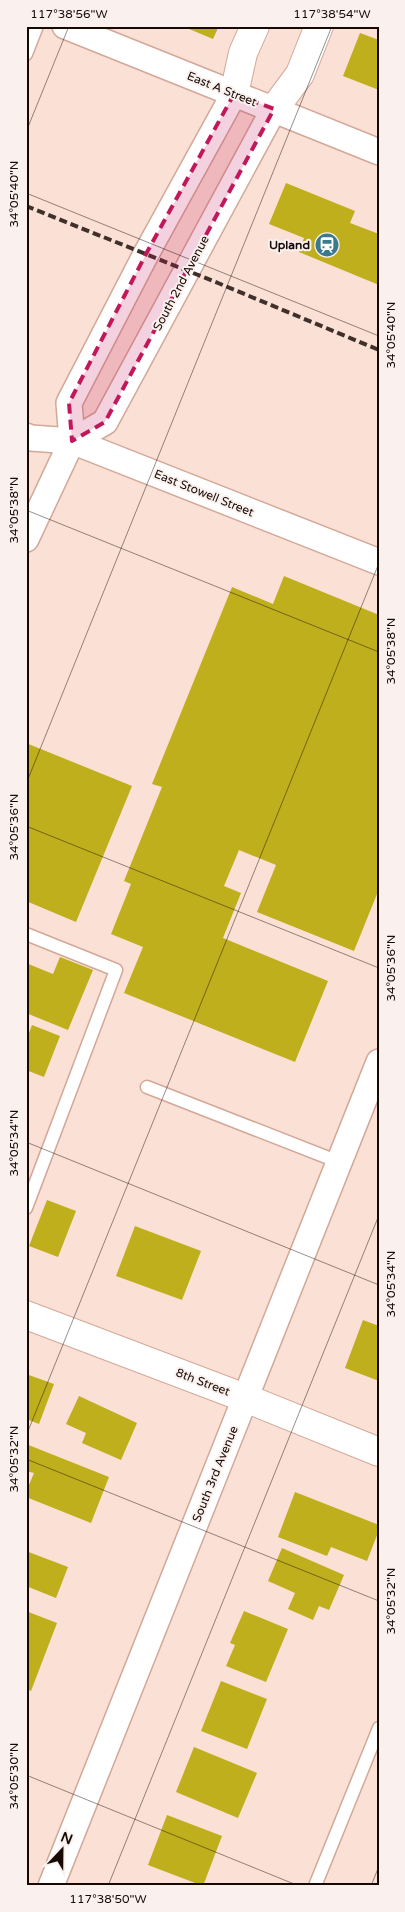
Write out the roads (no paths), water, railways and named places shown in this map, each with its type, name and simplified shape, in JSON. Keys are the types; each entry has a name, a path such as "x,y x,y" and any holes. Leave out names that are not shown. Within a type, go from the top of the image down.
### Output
{"street":[{"name":"East A Street","path":"65,26 379,152"},
{"path":"26,539 72,441 68,403 146,254 234,94 244,53 255,26"},
{"path":"274,110 300,74 319,26"},
{"name":"South 2nd Avenue","path":"72,441 105,422 274,110"},
{"name":"East Stowell Street","path":"26,436 72,441 379,562"},
{"name":"South 3rd Avenue","path":"51,1886 379,1062"},
{"name":"8th Street","path":"26,1315 245,1398 379,1452"}],"lane":[{"path":"26,54 37,26"},
{"path":"26,934 116,970 26,1208"},
{"path":"147,1088 339,1162"},
{"path":"316,1886 379,1728"}],"railway":[{"path":"26,206 379,350"}],"place":[{"name":"Upland","path":"327,245"}]}
